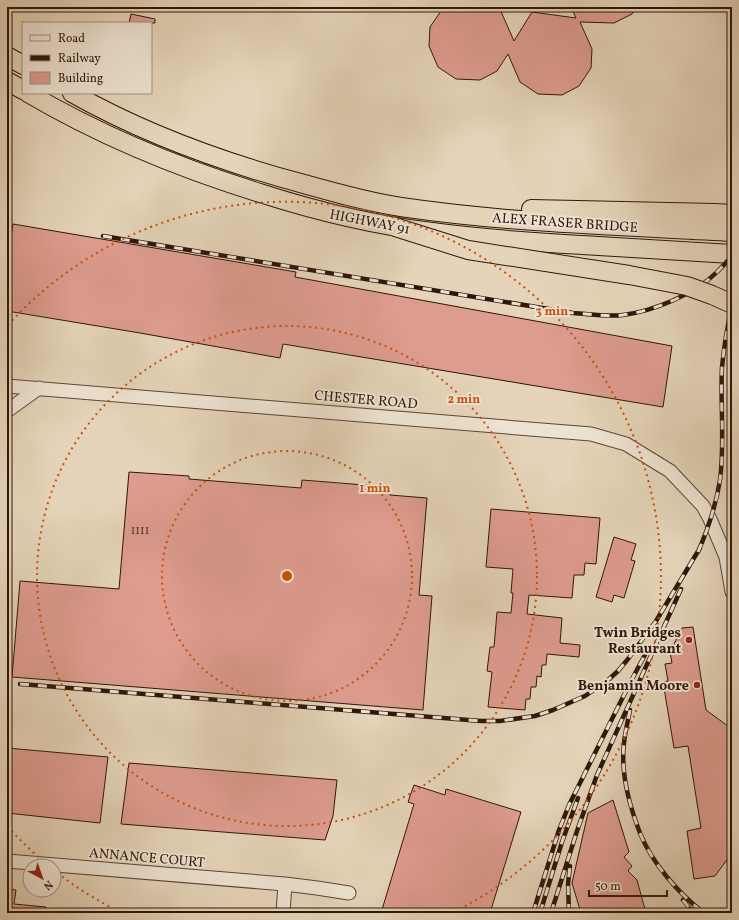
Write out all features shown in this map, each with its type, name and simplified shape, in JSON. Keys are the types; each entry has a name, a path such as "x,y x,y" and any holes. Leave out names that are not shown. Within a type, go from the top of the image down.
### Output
{"highway":[{"path":"7,56 22,64"},
{"path":"7,81 22,90"},
{"name":"HIGHWAY 91","path":"29,94 106,134 168,161 207,176 281,200 321,211 395,227 514,241 732,254"},
{"name":"HIGHWAY 91","path":"74,94 142,128 214,156 287,180 364,200 399,207"},
{"path":"399,207 732,214"},
{"name":"ALEX FRASER BRIDGE","path":"399,207 516,220 732,232"},
{"path":"395,227 468,250 629,275 687,286 712,294 732,304"}],"street":[{"name":"CHESTER ROAD","path":"7,386 591,434 626,444 670,471 703,506 726,556 732,592"},
{"path":"7,411 39,388"},
{"name":"ANNANCE COURT","path":"7,861 285,884 349,893"},
{"path":"283,913 285,884"}],"building":[{"path":"499,7 514,41 532,12 576,18 571,7 636,7 632,14 614,23 580,22 592,49 591,68 579,86 562,95 538,94 520,82 508,54 497,71 480,80 456,79 438,67 429,46 430,27 443,8"},
{"path":"131,14 155,19 155,23 129,22"},
{"path":"13,224 296,272 295,277 672,346 663,407 283,344 280,358 7,311 7,259"},
{"path":"129,472 189,476 189,479 301,488 302,480 390,487 390,495 427,498 419,595 432,596 423,710 12,677 20,581 119,589"},
{"path":"491,509 600,518 596,564 585,563 584,575 574,575 572,598 529,595 527,614 562,618 560,643 580,645 579,657 547,654 546,665 542,665 541,677 537,676 536,687 531,687 530,699 526,699 525,710 488,707 492,672 487,671 490,647 494,647 497,612 511,613 513,593 511,593 513,569 486,567"},
{"path":"614,537 636,544 631,560 635,561 624,598 614,595 612,602 596,597"},
{"path":"693,627 706,710 732,729 732,853 715,876 694,879 687,831 701,828 688,746 674,748 663,682 668,681 665,664 672,663 670,652 682,628"},
{"path":"7,748 108,757 100,823 7,813"},
{"path":"129,763 337,780 333,816 325,840 121,824"},
{"path":"414,785 445,795 446,789 521,812 490,913 381,913 414,804 408,802"},
{"path":"613,800 629,852 624,857 632,866 628,871 637,880 646,913 581,913 572,883 588,813"},
{"path":"7,889 16,890 14,904 46,907 46,913 7,913"}],"railway":[{"path":"103,236 573,313 604,316 617,316 648,310 686,294 708,280 732,256"},
{"path":"698,552 711,517 720,480 722,452 722,367 732,307"},
{"path":"20,684 481,721 500,721 535,716 585,696 607,681 618,671 656,621 700,548"},
{"path":"551,913 577,831 597,775 681,589"},
{"path":"533,913 559,830 569,805 647,651"},
{"path":"630,710 623,756 625,782 638,828 651,855 667,877 675,887 704,913"},
{"path":"540,913 562,842 578,798"},
{"path":"569,913 568,884 570,866"},
{"path":"683,900 693,913"}],"place":[{"name":"Twin Bridges Restaurant","path":"689,640"},
{"name":"Benjamin Moore","path":"697,685"}]}
